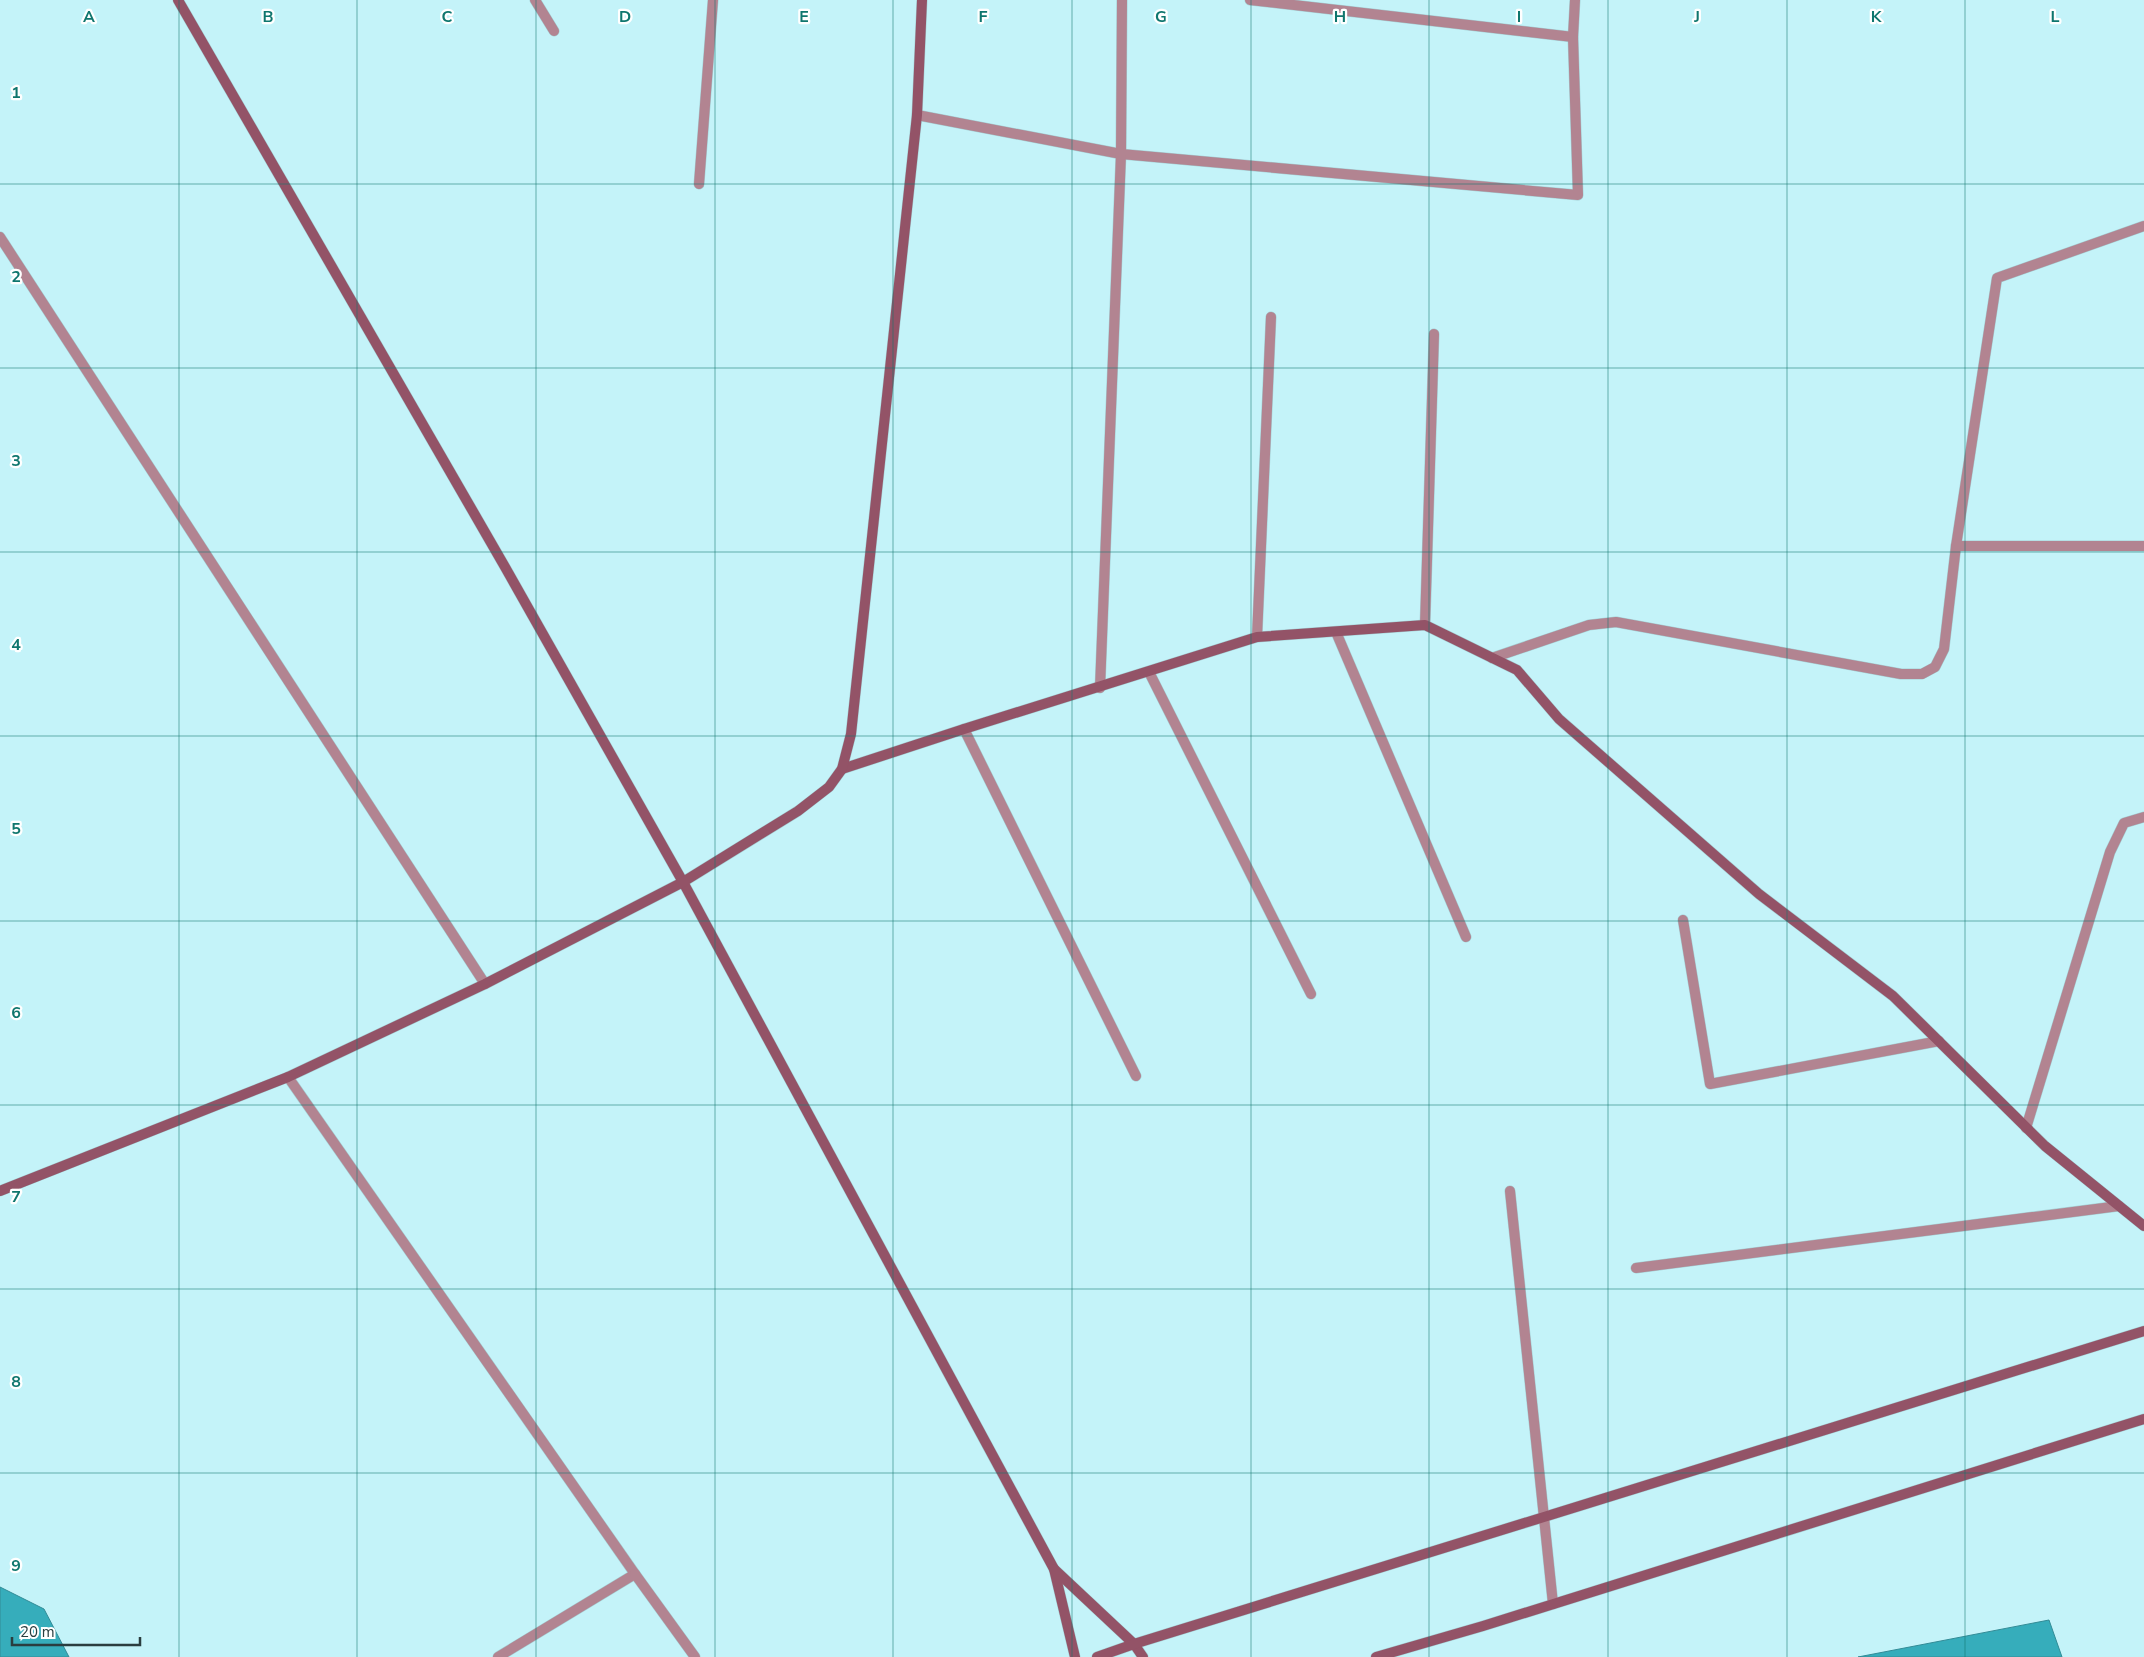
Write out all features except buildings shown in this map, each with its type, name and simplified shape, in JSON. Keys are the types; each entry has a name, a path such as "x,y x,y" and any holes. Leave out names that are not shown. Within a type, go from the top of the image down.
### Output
{"street":[{"path":"178,0 500,558 683,882 1054,1569 1075,1657"},
{"path":"535,0 554,31"},
{"path":"699,184 713,0"},
{"path":"0,1191 288,1077 485,984 683,882 798,811 829,787 842,769 851,734 917,115 922,0"},
{"path":"1100,688 1121,154 1122,0"},
{"path":"1250,0 1573,37"},
{"path":"917,115 1121,154 1578,195 1573,37 1576,0"},
{"path":"1492,658 1589,625 1616,622 1901,674 1922,674 1935,667 1944,650 1956,546 1997,278 2144,226"},
{"path":"0,237 485,984"},
{"path":"1257,638 1271,317"},
{"path":"1425,625 1434,334"},
{"path":"1956,546 2144,546"},
{"path":"842,769 1257,638 1425,625 1517,670 1559,719 1759,894 1893,996 2045,1146 2144,1226"},
{"path":"1336,632 1466,937"},
{"path":"1149,672 1311,994"},
{"path":"964,729 1136,1076"},
{"path":"2026,1128 2110,852 2124,823 2144,817"},
{"path":"1683,920 1710,1084 1939,1041"},
{"path":"288,1077 695,1657"},
{"path":"1510,1191 1553,1604"},
{"path":"1636,1268 2119,1206"},
{"path":"1097,1657 2144,1331"},
{"path":"1376,1657 1553,1604 2144,1420"},
{"path":"1054,1569 1134,1644 1143,1657"},
{"path":"498,1657 635,1574"}],"water":[{"path":"0,1587 44,1609 69,1657 0,1657"},
{"path":"2049,1620 2062,1657 1858,1657"}]}
